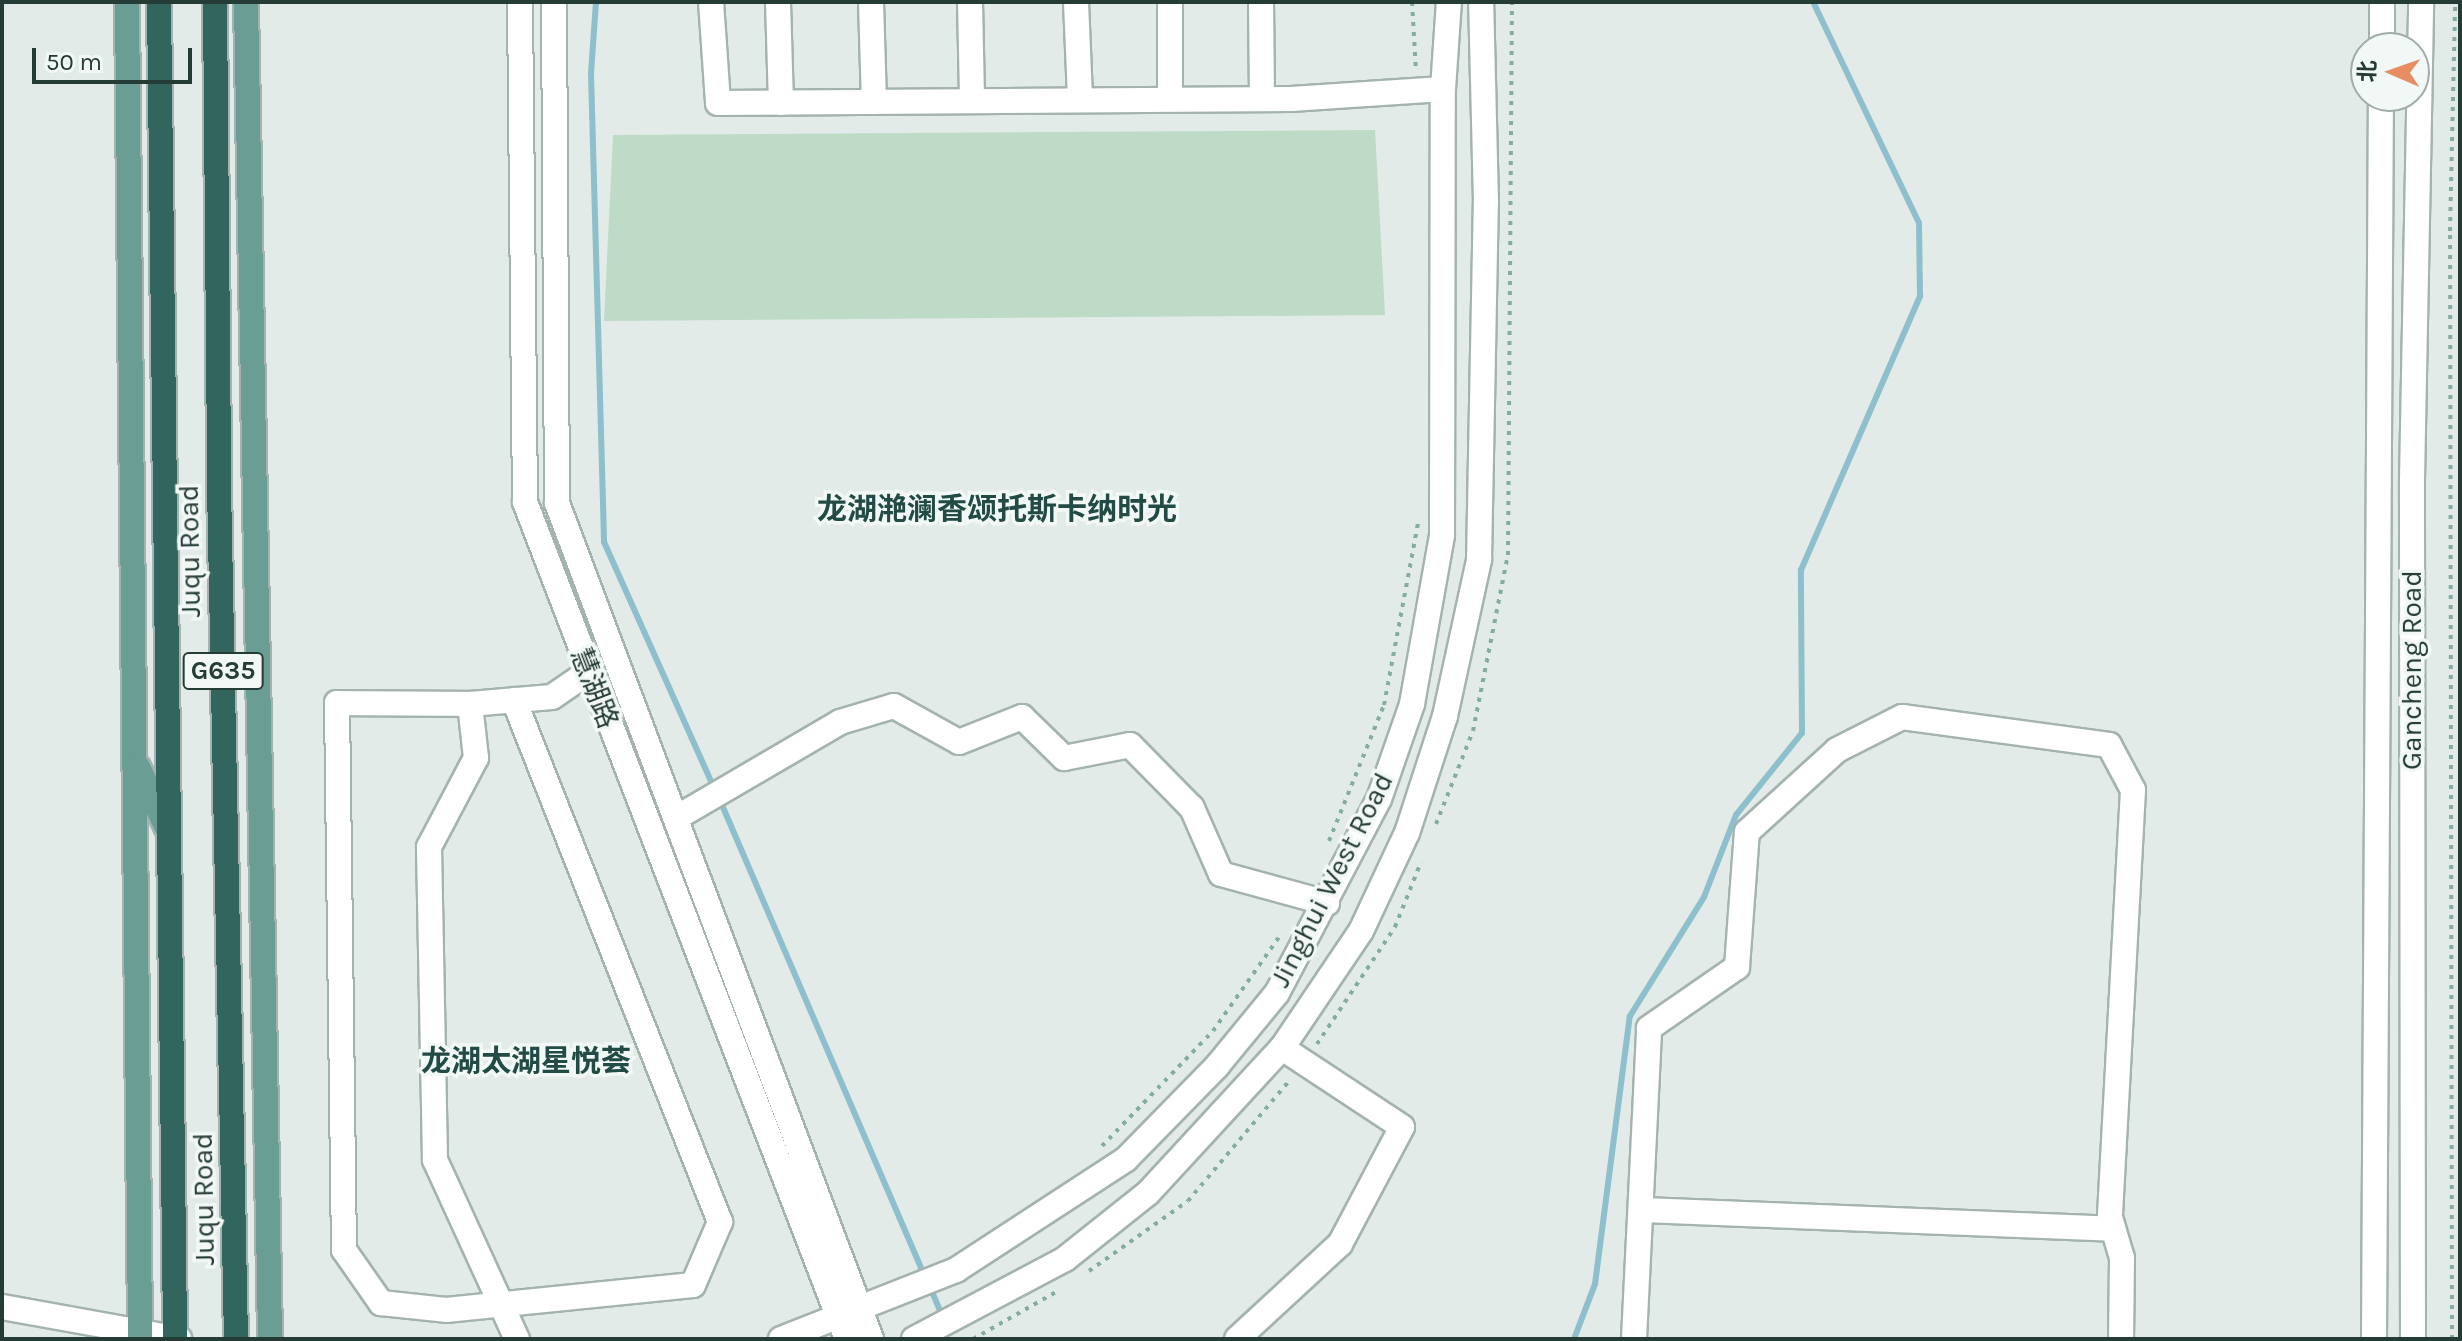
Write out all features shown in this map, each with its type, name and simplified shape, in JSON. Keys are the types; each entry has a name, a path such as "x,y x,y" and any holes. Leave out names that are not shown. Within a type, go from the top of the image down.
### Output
{"highway":[{"name":"Juqu Road","path":"159,2 167,828 177,1339"},
{"name":"Juqu Road","path":"215,2 219,486 236,1339"}],"main road":[{"path":"127,2 140,1335"},
{"path":"246,2 270,1339"},
{"path":"134,758 167,828"}],"street":[{"name":"慧湖路","path":"520,2 525,502 587,673 848,1324 871,1339"},
{"name":"慧湖路","path":"554,2 557,503 676,818 848,1324"},
{"path":"711,2 718,103 1262,99 1443,89"},
{"path":"778,2 781,103"},
{"path":"871,2 874,102"},
{"path":"970,2 972,101"},
{"path":"1076,2 1080,99"},
{"path":"1170,2 1170,99"},
{"path":"1261,2 1262,99"},
{"name":"Jinghui West Road","path":"781,1339 848,1324 956,1270 1126,1159 1217,1066 1277,993 1379,799 1412,704 1442,535 1447,207 1443,89 1449,2"},
{"name":"Jinghui West Road","path":"923,1335 1065,1259 1148,1193 1282,1048 1361,931 1407,833 1445,716 1479,560 1486,202 1481,2"},
{"path":"2382,2 2382,32"},
{"name":"Gancheng Road","path":"2413,1339 2412,496 2421,2"},
{"name":"Gancheng Road","path":"2374,1339 2381,112"},
{"path":"514,700 720,1222 693,1285 505,1307 446,1310 381,1303 344,1250 337,703 470,704 514,700 552,697 587,673"},
{"path":"470,704 476,758 429,847 435,1160 505,1307 517,1339"},
{"path":"676,818 840,722 894,706 959,742 1022,717 1064,758 1130,745 1192,808 1221,874 1327,903"},
{"path":"1634,1339 1643,1210 1649,1028 1737,967 1747,832 1837,750 1902,717 2109,745 2133,790 2113,1229 2122,1258 2121,1339"},
{"path":"1237,1339 1340,1244 1402,1127 1282,1048"},
{"path":"1643,1210 2113,1229"},
{"path":"2,1307 140,1335 177,1339"}],"path":[{"path":"1512,2 1512,197"},
{"path":"2452,1339 2450,231 2455,2"},
{"name":"Jinghui West Road","path":"1325,853 1384,705 1419,518"},
{"name":"Jinghui West Road","path":"1092,1156 1213,1031 1281,934"},
{"path":"973,1339 989,1332"}],"green space":[{"path":"1375,130 1385,315 604,321 613,135"}],"waterway":[{"path":"596,2 591,74 604,542 714,788"},
{"path":"1574,1339 1595,1284 1630,1016 1704,897 1736,815 1802,733 1801,570 1920,296 1919,223 1813,2"},
{"path":"719,798 925,1277"},
{"path":"930,1287 943,1317"}],"district":[{"name":"龙湖滟澜香颂托斯卡纳时光","path":"997,509"},
{"name":"龙湖太湖星悦荟","path":"526,1061"}]}
